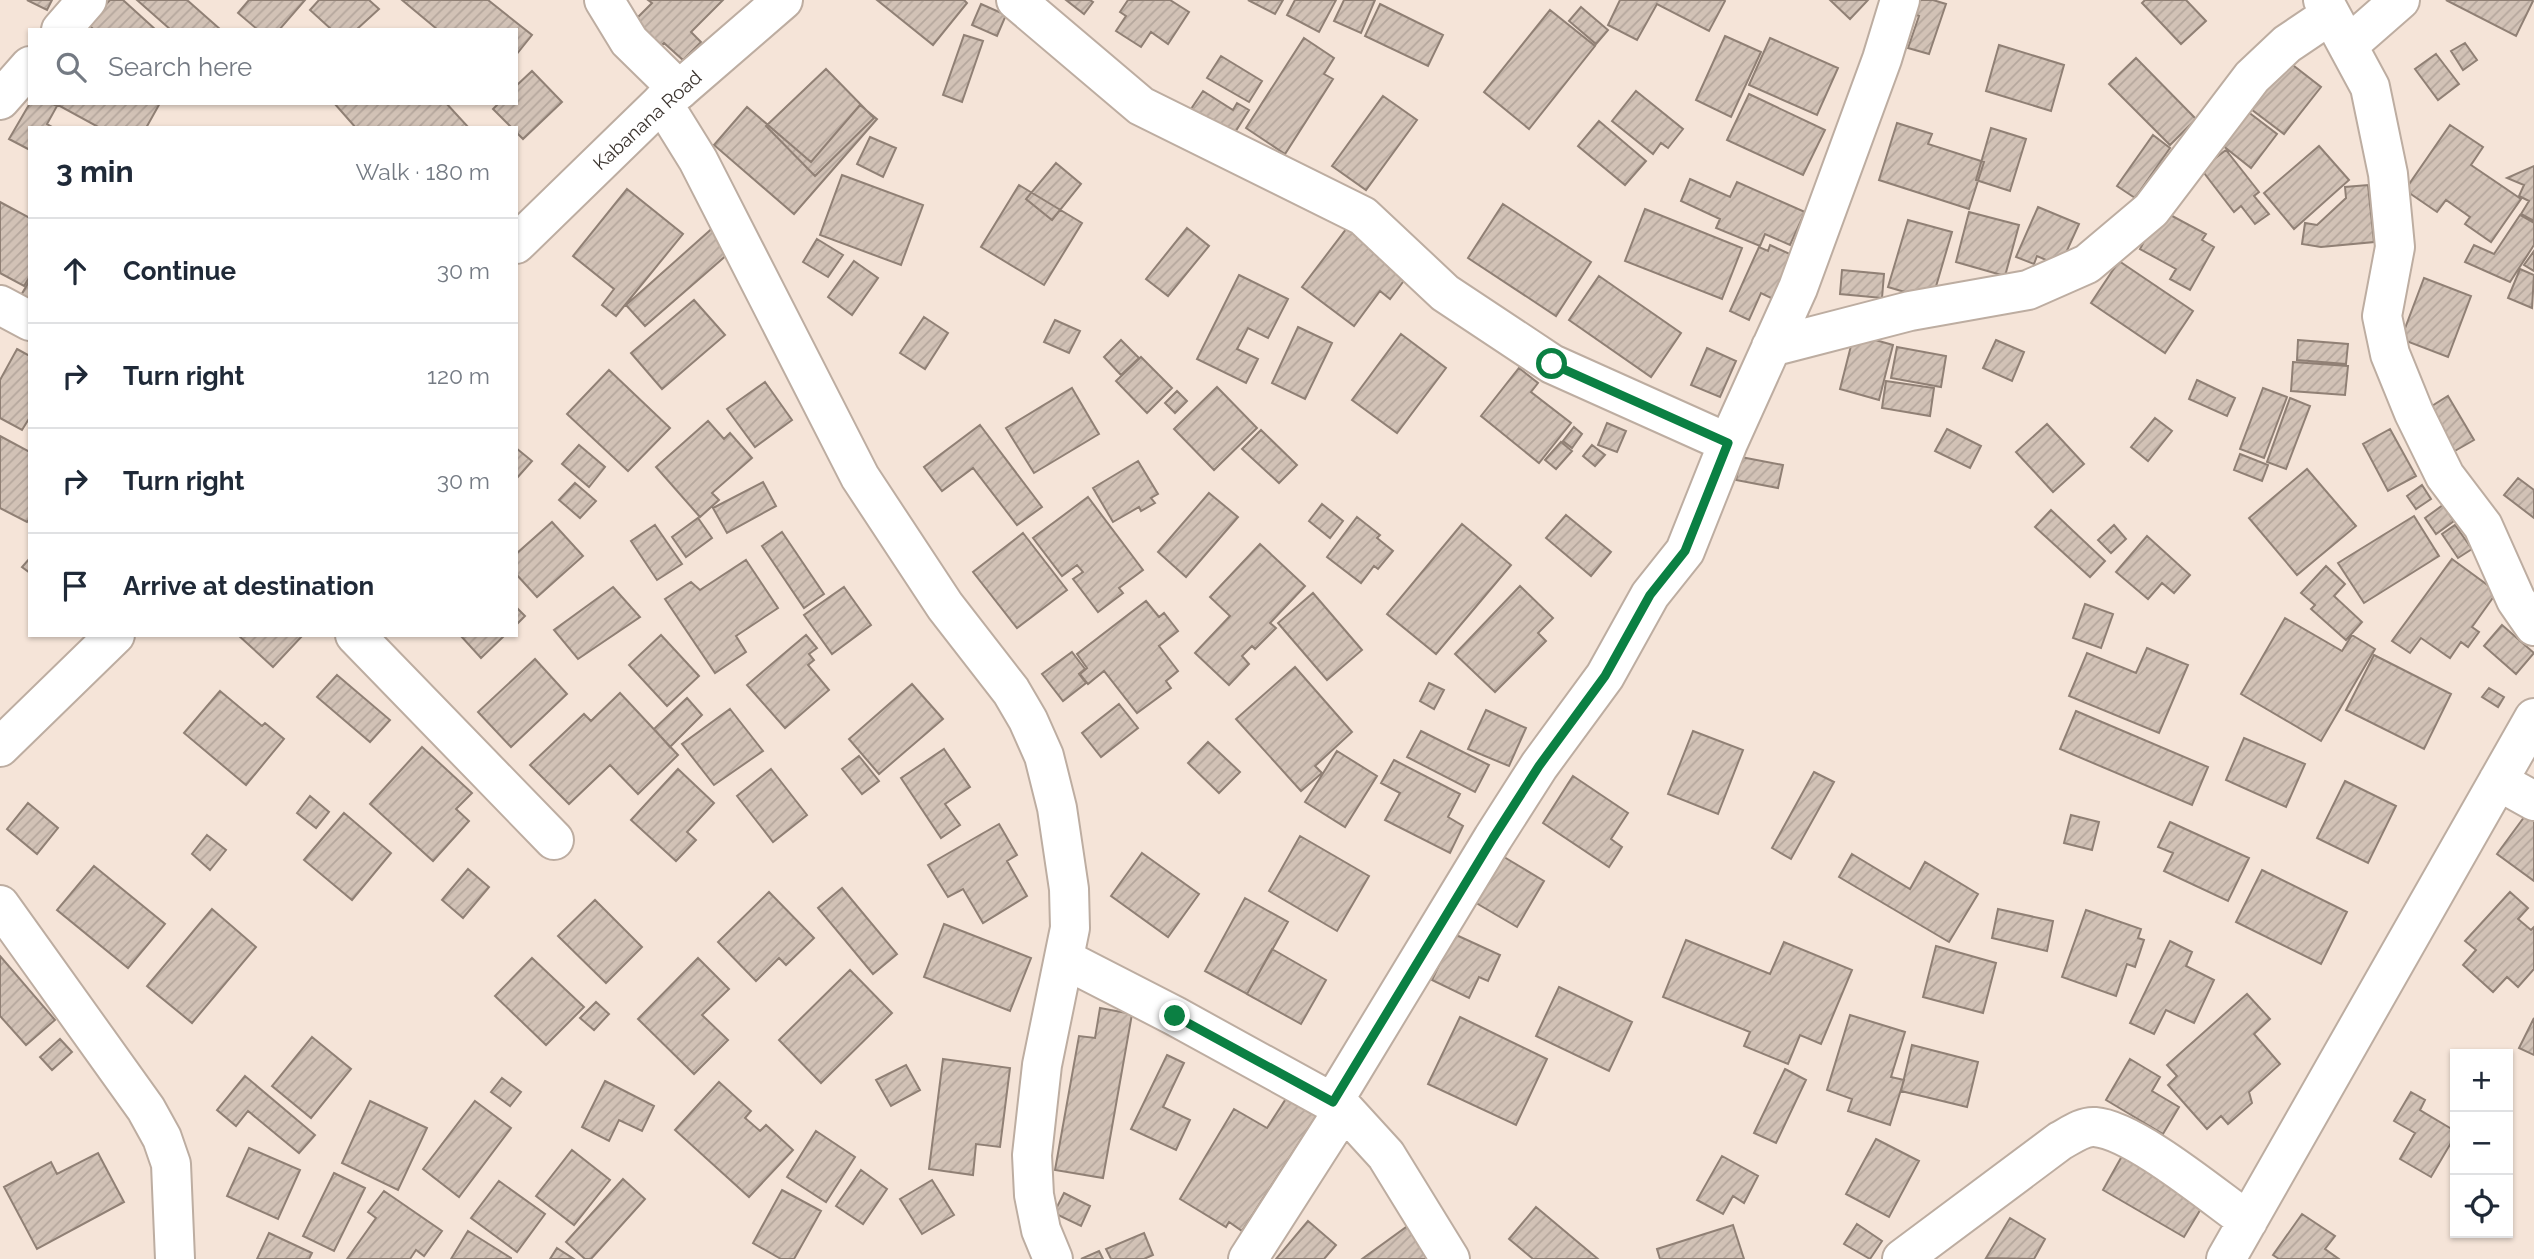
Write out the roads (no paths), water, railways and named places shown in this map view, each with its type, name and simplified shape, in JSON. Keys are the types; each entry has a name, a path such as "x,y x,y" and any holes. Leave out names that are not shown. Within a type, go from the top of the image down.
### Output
{"street":[{"path":"63,28 87,0"},
{"path":"604,0 629,41 670,96 698,160 860,477 937,594 1010,691 1028,720 1044,756 1057,808 1069,889 1070,928 1042,1065 1032,1155 1034,1195 1041,1230 1053,1259"},
{"name":"Kabanana Road","path":"518,242 670,96 783,0"},
{"path":"1016,0 1141,106 1363,216 1445,293 1552,364 1728,443"},
{"path":"1248,1259 1500,828 1539,766 1605,676 1650,595 1685,551 1728,443 1798,288 1882,59 1900,0"},
{"path":"2333,19 2360,35 2400,0"},
{"path":"1771,347 1910,312 2028,290 2087,264 2151,210 2252,77 2287,44 2333,19"},
{"path":"2333,19 2370,87 2388,174 2395,247 2382,316 2390,354 2414,414 2445,476 2483,526 2516,600 2534,626"},
{"path":"0,100 28,68"},
{"path":"0,305 28,320"},
{"path":"0,747 113,637"},
{"path":"357,637 554,840"},
{"path":"2226,1259 2534,718"},
{"path":"2498,781 2534,801"},
{"path":"0,905 146,1109 162,1138 171,1164 175,1259"},
{"path":"1064,959 1338,1105 1386,1155 1450,1259"},
{"path":"1902,1259 2060,1141 2092,1126 2113,1130 2135,1141 2248,1221"}]}
